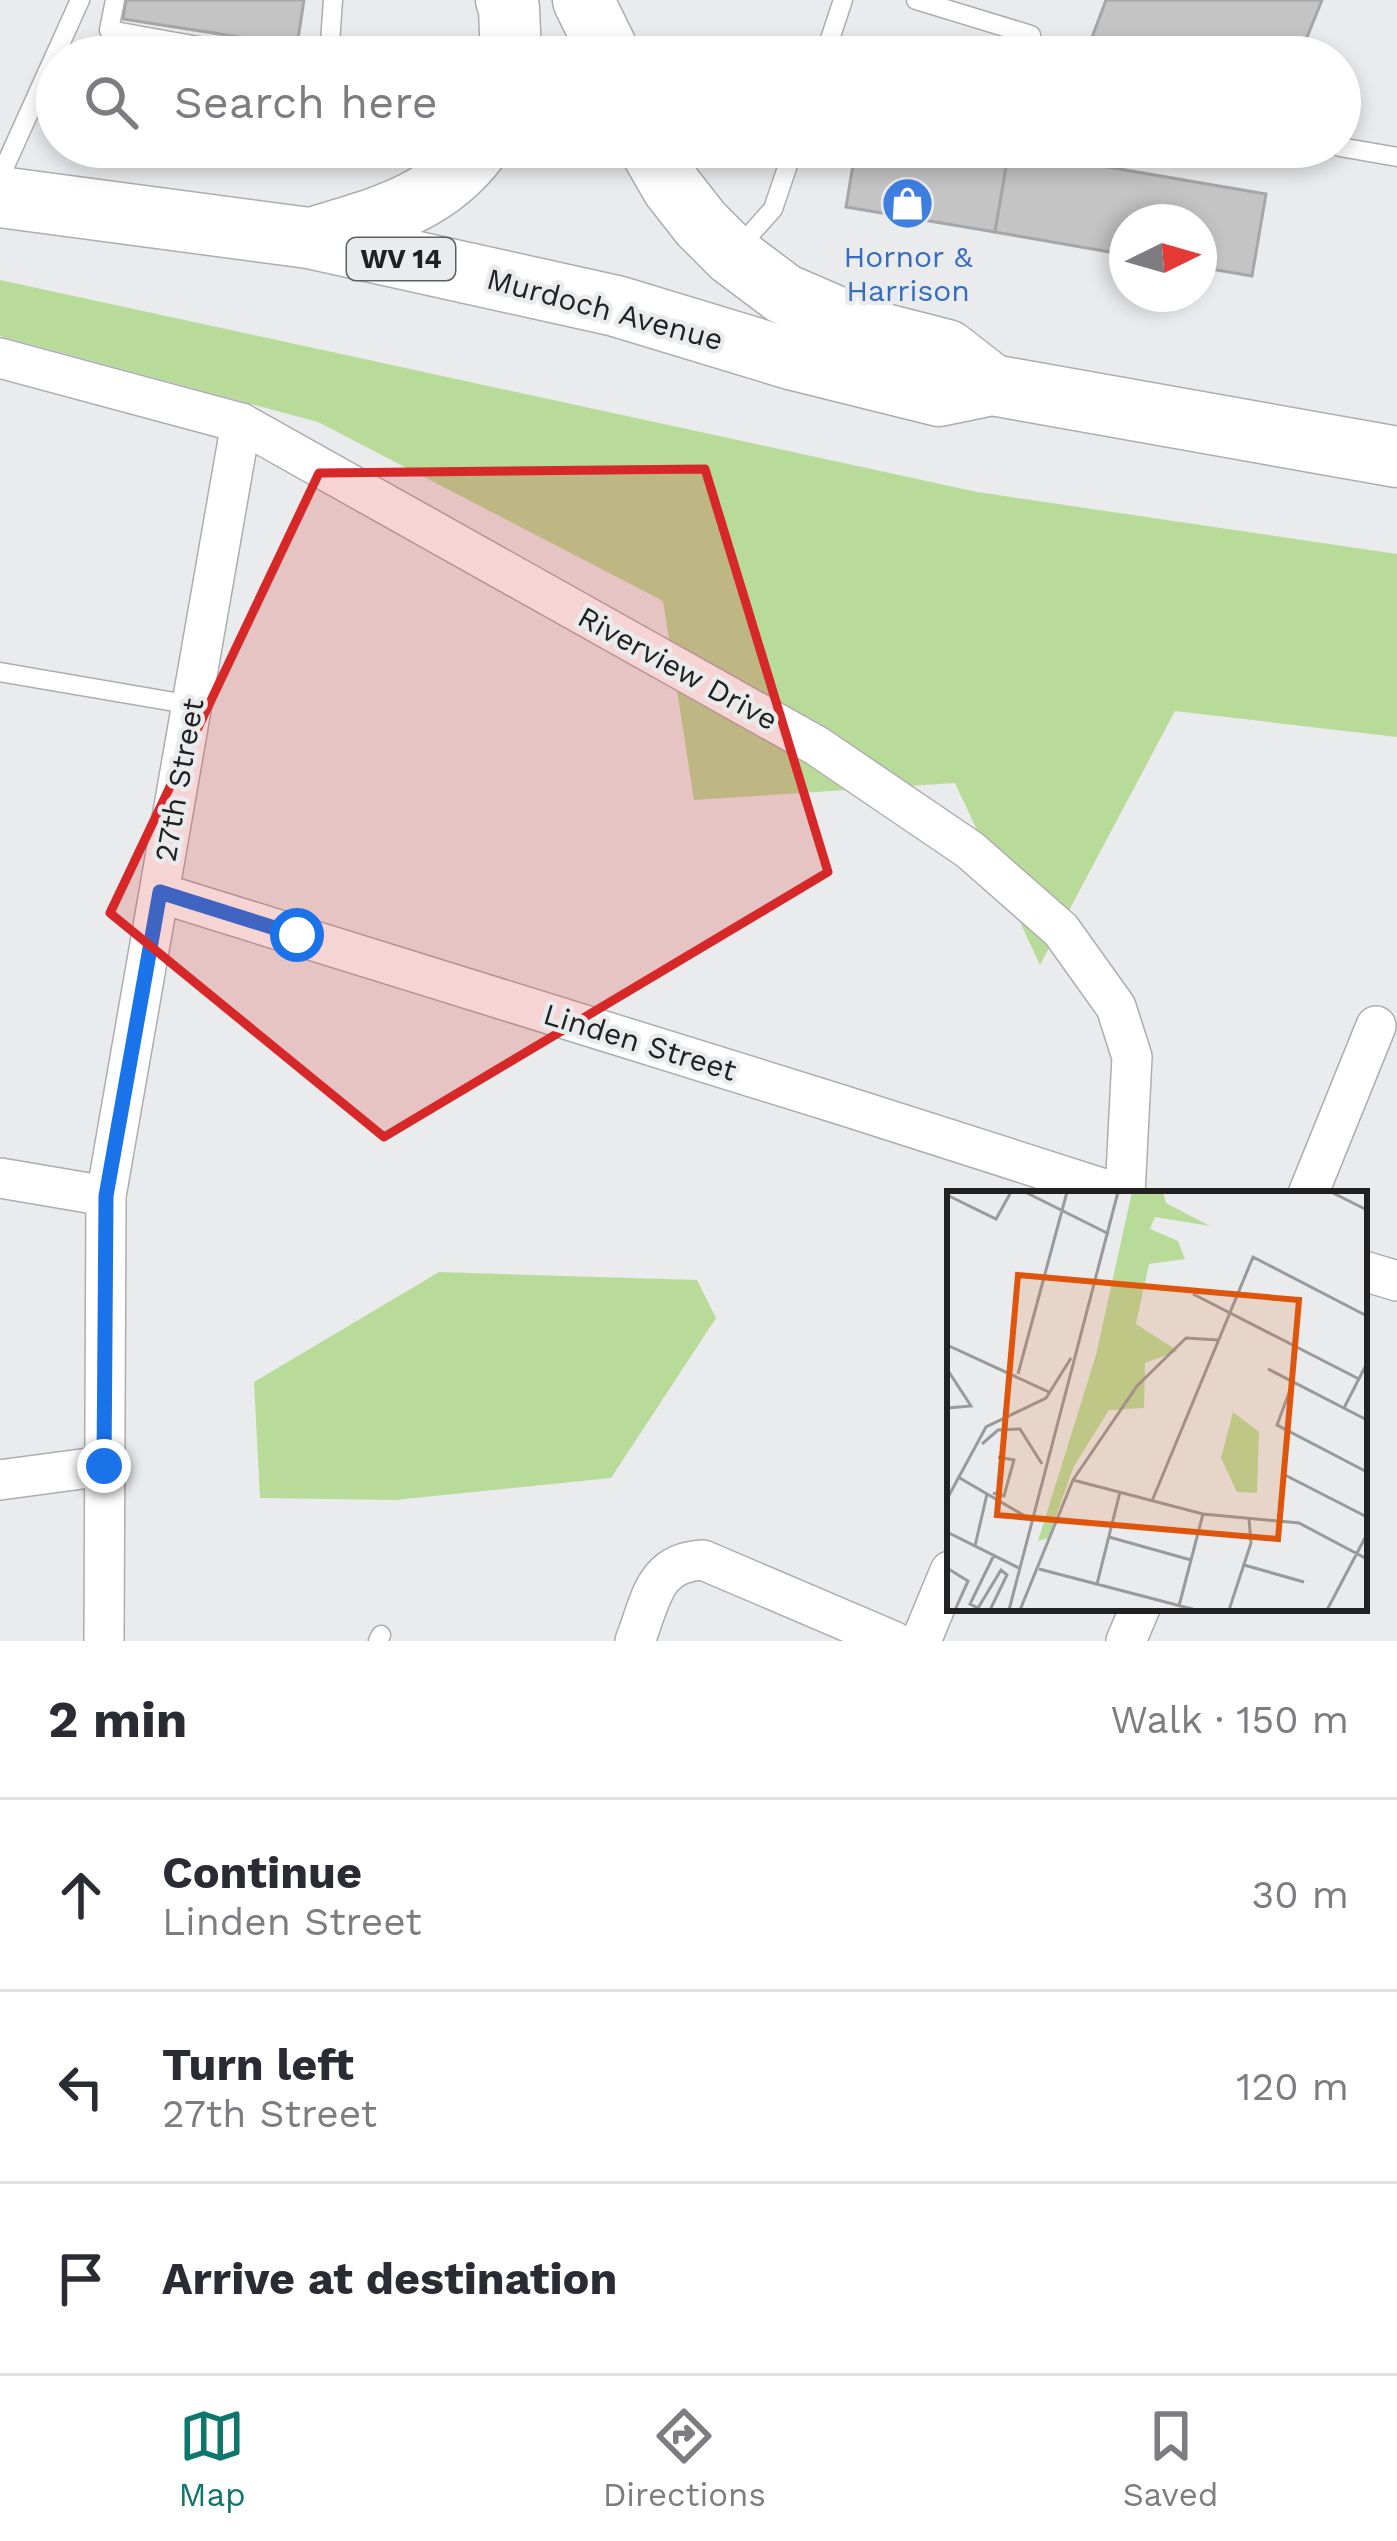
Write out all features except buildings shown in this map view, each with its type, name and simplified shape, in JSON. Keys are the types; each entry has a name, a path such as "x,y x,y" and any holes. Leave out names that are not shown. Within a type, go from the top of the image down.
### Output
{"main road":[{"path":"506,0 511,36"},
{"path":"583,0 600,36"},
{"path":"309,238 396,212 435,190 460,168"},
{"name":"WV 14","path":"662,168 686,206 732,255"},
{"name":"Murdoch Avenue","path":"0,197 309,238 616,306 794,360 939,395 992,385 1397,457"},
{"path":"616,306 678,293 732,255"},
{"name":"Murdoch Avenue","path":"732,255 784,294 865,329 947,350 992,385"}],"street":[{"name":"Riverview Drive","path":"0,358 241,423 817,746 970,850 1061,931 1117,1007 1132,1057 1122,1191"},
{"name":"27th Street","path":"104,1641 106,1196 241,423"},
{"name":"Linden Street","path":"160,892 1112,1191"},
{"path":"1309,1191 1376,1027"},
{"path":"0,1178 106,1196"},
{"path":"1367,1272 1397,1281"},
{"path":"0,1480 104,1466"},
{"path":"634,1641 662,1575 679,1561 703,1559 893,1641"},
{"path":"921,1641 947,1578"},
{"path":"1126,1641 1139,1611"}],"lane":[{"path":"64,36 80,0"},
{"path":"115,0 109,30 142,36"},
{"path":"330,36 333,0"},
{"path":"835,36 843,0"},
{"path":"916,0 1031,35"},
{"path":"0,176 36,97"},
{"path":"1361,151 1397,157"},
{"path":"732,255 773,209 787,168"},
{"path":"0,672 192,704"}],"highlighted area":[{"path":"705,469 828,872 384,1137 110,913 319,473"}],"green space":[{"path":"0,280 977,492 1397,554 1397,737 1175,711 1040,965 955,783 694,800 663,601 318,422 0,336"},
{"path":"439,1272 697,1280 716,1318 611,1478 395,1500 260,1498 254,1382"}],"place":[{"name":"Hornor & Harrison","path":"908,204"}],"route":[{"path":"104,1466 106,1196 160,892 297,935"}]}
